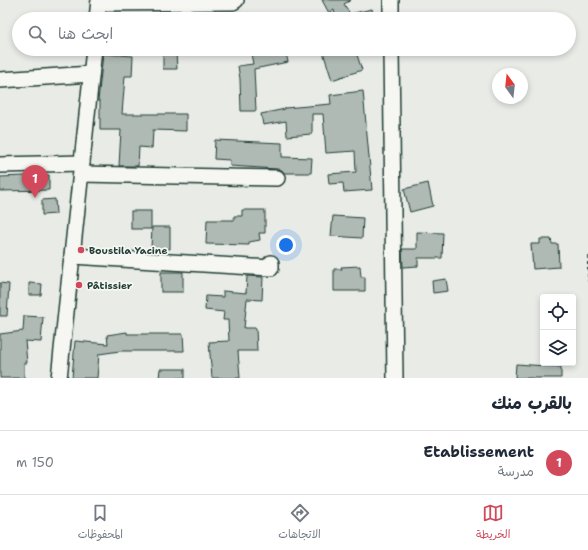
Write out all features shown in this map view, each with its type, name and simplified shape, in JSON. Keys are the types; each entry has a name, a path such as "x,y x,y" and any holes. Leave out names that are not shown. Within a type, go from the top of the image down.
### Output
{"street":[{"path":"98,12 99,1 233,2 236,0"},
{"path":"390,0 391,12"},
{"path":"59,378 93,56"},
{"path":"391,56 395,378"},
{"path":"0,80 91,74"},
{"path":"0,165 277,178"},
{"path":"72,256 271,268 271,263"}],"path":[{"path":"588,256 588,281"}],"building":[{"path":"322,0 351,0 344,4 349,12 334,12 334,10 328,12"},
{"path":"372,9 373,12 359,12"},
{"path":"103,56 133,56 132,76 125,76 122,114 186,114 186,131 153,130 152,148 139,147 138,166 119,166 121,130 100,130 100,101 98,101"},
{"path":"163,56 176,56 177,69 163,69"},
{"path":"251,56 287,56 288,62 254,69 256,111 241,111 238,66 253,64"},
{"path":"324,56 357,56 362,70 332,80"},
{"path":"363,91 372,190 344,192 343,183 329,184 328,174 356,172 355,151 326,153 323,114 312,114 312,134 287,136 286,121 263,125 261,114 285,108 331,104 330,95"},
{"path":"215,140 282,143 282,157 312,158 311,173 284,173 282,170 277,169 230,166 230,160 214,159"},
{"path":"49,175 49,190 0,191 0,177"},
{"path":"428,183 433,206 410,212 404,189"},
{"path":"55,199 56,214 42,215 42,200"},
{"path":"242,210 265,210 265,233 259,233 260,240 249,242 249,245 206,244 207,220 234,220 234,216 242,216"},
{"path":"131,211 151,211 151,229 131,229"},
{"path":"333,216 363,218 362,238 331,236"},
{"path":"152,227 170,227 170,249 151,248"},
{"path":"417,232 443,233 442,258 418,258 418,266 403,267 402,249 417,249"},
{"path":"540,239 551,239 552,244 558,244 559,267 533,269 531,244 540,244"},
{"path":"360,266 361,277 365,277 365,291 334,291 334,269"},
{"path":"161,272 183,272 183,292 161,292"},
{"path":"247,276 263,277 262,300 247,299 244,328 256,328 257,351 238,351 240,378 212,378 209,342 229,341 228,320 223,320 224,312 205,310 206,296 223,297 223,291 246,293"},
{"path":"446,279 448,291 433,293 432,281"},
{"path":"0,283 9,284 7,316 0,316"},
{"path":"29,283 42,284 41,295 29,295"},
{"path":"24,316 43,317 41,342 25,341 27,363 24,363 24,378 0,378 0,334 23,331"},
{"path":"127,332 127,334 183,334 184,351 120,351 99,354 97,378 72,378 75,341 108,344 107,335"},
{"path":"516,364 561,367 561,378 515,378"},
{"path":"160,369 185,369 185,378 159,378"}],"place":[{"name":"Etablissement","path":"35,198"},
{"name":"Boustila Yacine","path":"81,250"},
{"name":"Pâtissier","path":"79,285"}]}
